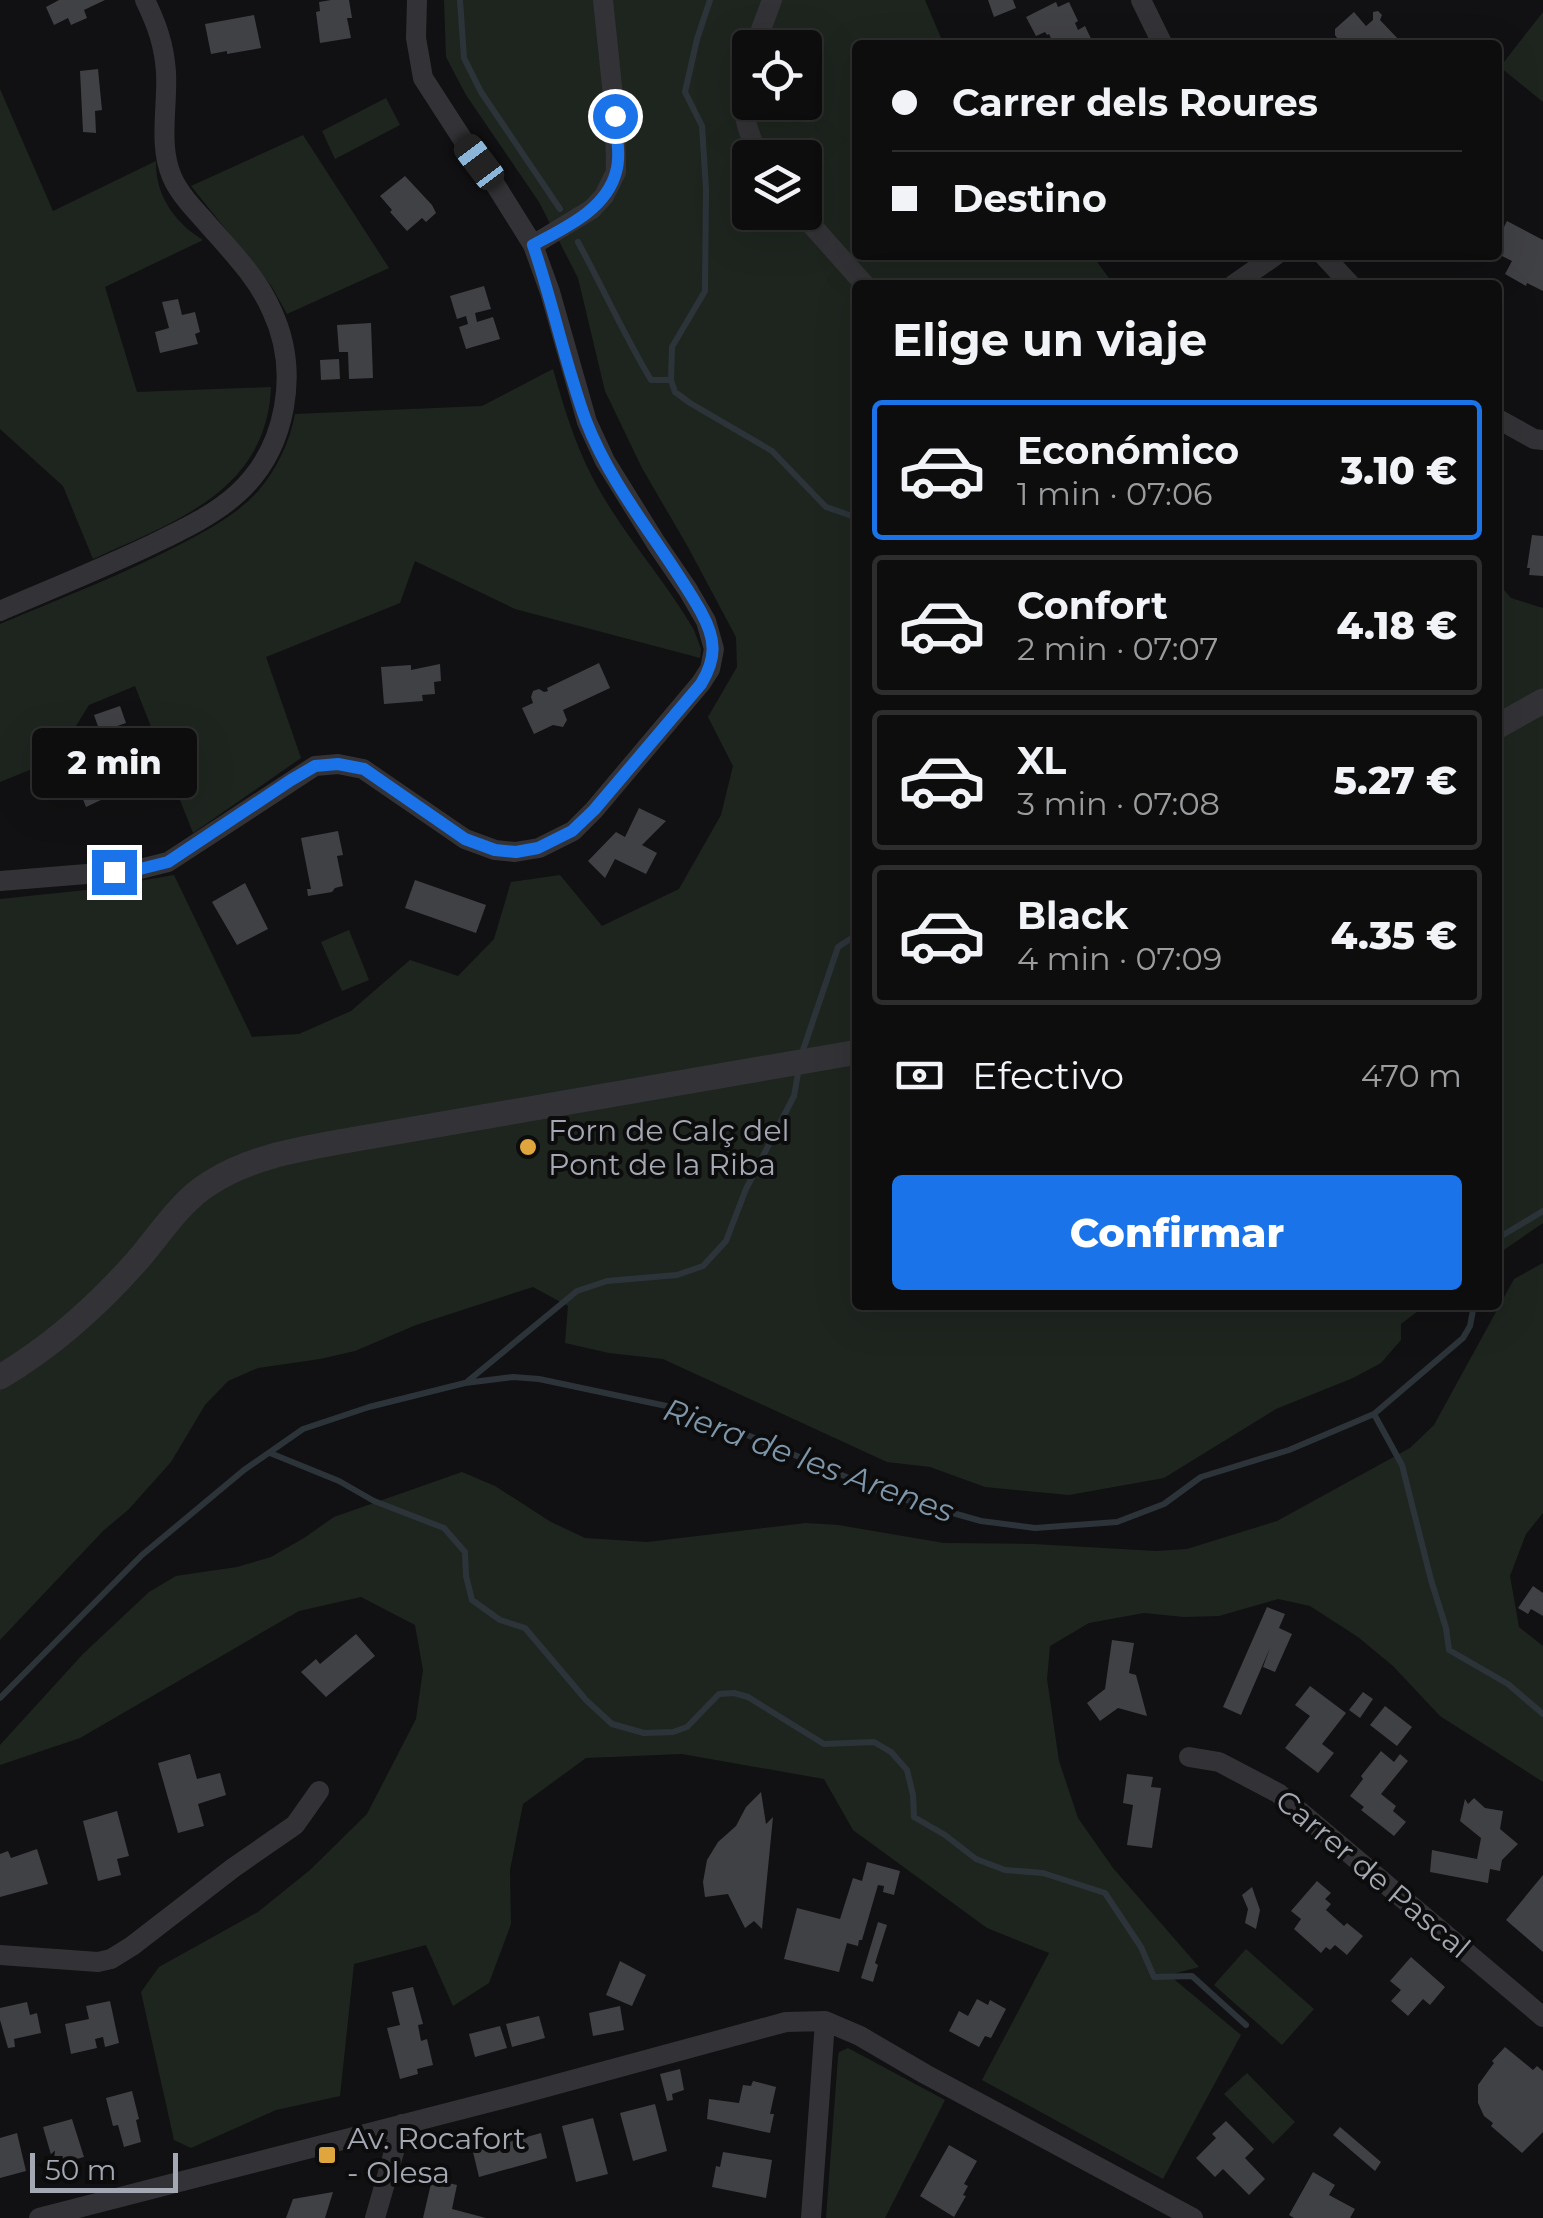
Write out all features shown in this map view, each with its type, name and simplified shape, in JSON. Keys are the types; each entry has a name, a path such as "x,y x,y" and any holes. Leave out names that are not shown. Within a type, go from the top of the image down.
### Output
{"street":[{"path":"0,610 126,557 187,528 220,507 239,492 258,468 274,444 283,416 287,385 284,349 273,312 238,259 172,178 167,161 166,74 161,33 145,0"},
{"path":"0,880 136,870 168,862 315,766 338,764 364,769 465,839 495,850 538,848 572,831 594,810 701,684 710,668 714,649 706,621 605,461 586,422 533,245 423,78 416,38 416,0"},
{"path":"533,245 592,209 616,172 615,116 603,0"},
{"path":"761,30 772,0"},
{"path":"1141,0 1160,40"},
{"path":"816,230 861,280"},
{"path":"1241,280 1269,260"},
{"path":"1327,260 1346,280"},
{"path":"1502,421 1543,440"},
{"path":"1502,724 1543,701"},
{"path":"0,1377 92,1308 207,1184 253,1162 287,1152 492,1114 846,1055"},
{"name":"Carrer de Pascal","path":"1189,1757 1220,1762 1278,1793 1543,2017"},
{"path":"0,1954 98,1962 111,1959 294,1824 319,1791"},
{"path":"811,2218 825,2021"},
{"path":"40,2218 786,2022 825,2021 860,2036 1193,2218"},
{"path":"375,2218 402,2124"}],"shaded area":[{"path":"444,0 925,0 942,40 852,40 852,260 1096,260 1110,280 852,280 852,1310 1419,1310 1401,1324 1401,1340 1381,1363 1276,1409 1164,1478 1069,1495 985,1487 930,1467 887,1462 663,1359 565,1343 568,1306 533,1287 416,1325 355,1351 258,1368 228,1381 205,1405 171,1462 0,1640 0,899 174,875 252,1037 299,1034 351,1011 410,960 458,976 494,939 511,882 560,875 602,926 679,889 721,815 733,766 708,717 737,667 736,637 642,468 605,391 578,278 539,202 466,95 446,57"},
{"path":"1543,12 1543,102 1502,69"},
{"path":"0,89 53,211 156,161 159,185 169,207 203,240 105,287 137,392 271,387 266,423 253,453 234,477 184,516 93,559 63,486 0,429"},
{"path":"386,98 400,125 335,159 322,131"},
{"path":"303,135 389,268 287,314 272,287 191,186"},
{"path":"553,369 593,478 694,630 700,658 515,609 415,561 400,603 266,657 301,758 193,833 135,686 89,705 76,726 69,754 0,782 0,624 138,565 233,513 251,499 272,473 295,414 482,406"},
{"path":"1502,588 1511,598 1543,608 1543,1223 1502,1251"},
{"path":"349,930 369,980 342,991 321,942"},
{"path":"1543,1263 1543,1513 1526,1534 1510,1576 1519,1627 1543,1646 1543,1782 1440,1716 1393,1666 1310,1606 1278,1599 1219,1616 1144,1613 1089,1623 1050,1646 1047,1679 1059,1761 1078,1818 1113,1868 1199,1967 1169,1975 1241,2035 1163,2179 982,2080 1049,1953 987,1928 853,1830 824,1779 682,1754 586,1758 523,1804 510,1870 511,1924 489,1983 453,2006 426,1945 354,1964 340,2096 276,2110 191,2148 174,2140 141,1992 159,1967 258,1912 310,1870 367,1814 416,1719 423,1670 415,1625 361,1597 299,1611 80,1738 0,1765 0,1745 83,1654 149,1592 176,1576 237,1567 271,1557 334,1517 462,1472 495,1486 551,1522 585,1538 647,1542 806,1523 944,1543 1187,1549 1277,1521 1410,1448 1434,1425 1497,1310 1502,1310 1502,1301 1514,1279"},
{"path":"1246,1949 1314,2009 1282,2045 1214,1985"},
{"path":"848,2048 945,2100 885,2218 826,2218 838,2057 839,2052"},
{"path":"1247,2073 1295,2122 1273,2144 1224,2094"}],"building":[{"path":"59,0 105,0 84,10 87,18 71,25 68,18 54,25 46,7"},
{"path":"349,0 351,38 320,43 316,12 320,11 319,2"},
{"path":"988,0 1013,0 1016,8 994,17"},
{"path":"1056,2 1058,7 1069,2 1078,30 1085,26 1092,40 1052,40 1045,32 1036,36 1026,17"},
{"path":"1354,12 1366,26 1373,20 1373,12 1382,15 1380,20 1399,40 1336,40 1335,29"},
{"path":"254,15 261,48 211,54 205,24"},
{"path":"98,69 102,110 95,111 96,133 83,132 80,71"},
{"path":"405,176 436,213 426,222 422,218 407,231 380,196"},
{"path":"1507,221 1543,240 1543,291 1505,274 1512,261 1502,256 1502,231"},
{"path":"484,286 491,309 475,313 477,322 493,317 500,339 466,349 459,327 468,324 466,316 457,319 450,296"},
{"path":"178,299 182,315 195,312 200,332 195,334 198,344 160,353 155,332 169,328 162,302"},
{"path":"371,323 373,378 349,379 348,352 339,352 337,325"},
{"path":"339,359 340,379 321,380 320,360"},
{"path":"1532,535 1543,536 1543,576 1529,575 1527,568"},
{"path":"599,663 610,688 563,710 567,720 563,727 553,725 534,734 522,708 533,703 533,691 548,691 547,688"},
{"path":"440,664 441,681 434,682 435,694 422,695 423,701 384,704 381,667 411,665 411,670"},
{"path":"120,706 126,723 100,732 94,715"},
{"path":"134,741 145,770 116,781 120,791 86,807 70,766"},
{"path":"639,808 666,821 642,845 657,853 646,874 615,859 605,878 588,861 616,832 625,837"},
{"path":"338,831 343,855 337,856 343,886 308,896 307,889 311,889 301,838"},
{"path":"415,880 486,905 476,933 405,908"},
{"path":"245,883 268,929 237,945 212,902"},
{"path":"1533,1586 1543,1593 1543,1616 1531,1609 1528,1614 1518,1608"},
{"path":"1267,1607 1285,1614 1279,1628 1292,1634 1275,1672 1263,1667 1270,1648 1241,1715 1223,1707"},
{"path":"356,1634 375,1656 326,1697 301,1672 316,1659 320,1664"},
{"path":"1112,1640 1134,1643 1129,1673 1136,1675 1147,1716 1118,1708 1100,1721 1087,1703 1105,1689"},
{"path":"1310,1686 1346,1713 1322,1744 1334,1753 1318,1773 1285,1748 1310,1716 1295,1705"},
{"path":"1363,1692 1373,1699 1360,1718 1349,1710"},
{"path":"1385,1706 1412,1727 1397,1746 1370,1725"},
{"path":"1381,1751 1394,1762 1400,1754 1408,1761 1381,1794 1396,1806 1393,1811 1406,1822 1394,1836 1350,1796"},
{"path":"190,1754 197,1779 220,1773 226,1795 198,1804 204,1826 178,1833 158,1763"},
{"path":"1127,1774 1153,1777 1151,1787 1161,1788 1152,1848 1127,1845 1133,1805 1123,1803"},
{"path":"761,1792 766,1824 773,1817 762,1929 754,1921 745,1928 728,1894 705,1897 703,1882 707,1860 718,1842 736,1826 746,1807"},
{"path":"1474,1798 1485,1808 1503,1811 1500,1829 1518,1844 1502,1860 1500,1871 1490,1869 1488,1883 1430,1872 1432,1850 1477,1859 1481,1838 1460,1821 1465,1799 1468,1804"},
{"path":"117,1811 129,1856 117,1859 121,1875 98,1881 83,1821"},
{"path":"37,1849 48,1884 0,1897 0,1854 8,1851 11,1858"},
{"path":"867,1862 900,1871 894,1895 883,1892 884,1886 878,1885 862,1940 858,1946 847,1943 839,1972 784,1959 797,1908 840,1919 853,1878 862,1881"},
{"path":"1543,1875 1543,1952 1506,1920"},
{"path":"1317,1881 1331,1893 1325,1899 1331,1904 1326,1910 1363,1936 1347,1955 1335,1945 1321,1953 1294,1929 1301,1919 1291,1911"},
{"path":"1252,1887 1260,1910 1256,1929 1245,1923 1248,1909 1242,1895"},
{"path":"878,1922 887,1925 873,1982 861,1978"},
{"path":"1411,1957 1445,1987 1430,2005 1423,1999 1408,2016 1391,2001 1401,1990 1390,1981"},
{"path":"620,1961 646,1975 632,2006 606,1995"},
{"path":"413,1987 423,2024 418,2025 421,2041 427,2039 433,2065 400,2079 387,2028 400,2025 392,1992"},
{"path":"977,1999 988,2005 990,2000 1006,2009 991,2038 985,2036 979,2047 949,2031 959,2011 968,2016"},
{"path":"110,2001 119,2043 105,2047 103,2037 95,2039 97,2048 71,2054 65,2024 89,2019 86,2006"},
{"path":"27,2002 30,2015 37,2013 41,2033 14,2039 15,2047 8,2048 0,2008"},
{"path":"620,2006 624,2030 593,2036 589,2013"},
{"path":"539,2016 545,2038 512,2047 506,2024"},
{"path":"500,2026 507,2048 475,2057 469,2034"},
{"path":"1505,2047 1533,2070 1537,2066 1543,2071 1543,2132 1522,2153 1491,2126 1493,2123 1478,2103 1478,2085"},
{"path":"680,2069 684,2090 672,2094 673,2100 667,2101 660,2074"},
{"path":"753,2081 776,2087 770,2133 707,2119 709,2099 739,2103 743,2085 751,2086"},
{"path":"132,2091 141,2142 124,2147 118,2125 113,2126 106,2098"},
{"path":"655,2104 667,2151 633,2161 620,2113"},
{"path":"593,2118 608,2174 576,2182 562,2126"},
{"path":"72,2119 84,2157 54,2165 43,2127"},
{"path":"1226,2121 1254,2149 1245,2158 1265,2179 1249,2195 1223,2169 1215,2177 1196,2158"},
{"path":"1340,2127 1381,2162 1375,2171 1333,2135"},
{"path":"17,2133 26,2171 0,2178 0,2138"},
{"path":"541,2133 547,2158 479,2177 473,2152"},
{"path":"949,2145 977,2161 964,2184 968,2186 963,2195 966,2196 954,2217 920,2196"},
{"path":"723,2152 772,2160 766,2198 712,2187"},
{"path":"1313,2172 1335,2185 1329,2195 1355,2209 1350,2218 1289,2215"},
{"path":"432,2179 457,2185 452,2209 486,2218 423,2218"},
{"path":"333,2192 325,2218 286,2218 293,2199"}],"waterway":[{"path":"460,0 464,58 481,92 560,209"},
{"path":"710,0 685,92 702,126 705,291 672,347 671,380 675,392 690,403 772,451 826,507 852,516"},
{"path":"578,242 651,380 671,380"},
{"path":"801,1056 838,947 852,938"},
{"path":"468,1381 577,1291 607,1281 677,1275 703,1266 726,1241 746,1189 794,1096 799,1068"},
{"name":"Riera de les Arenes","path":"1502,1236 1543,1211"},
{"name":"Riera de les Arenes","path":"0,1698 142,1555 244,1470 303,1429 369,1407 465,1383 513,1377 539,1379 676,1408 889,1495 981,1521 1035,1528 1117,1522 1164,1504 1201,1477 1289,1450 1374,1414 1463,1338 1473,1310"},
{"path":"1374,1414 1402,1465 1449,1650 1508,1684 1543,1714"},
{"path":"270,1453 444,1528 465,1552 472,1600 500,1620 525,1628 586,1700 612,1724 644,1733 673,1732 687,1727 719,1694 734,1693 748,1697 824,1744 874,1742 891,1752 907,1770 914,1817 976,1859 1005,1870 1043,1873 1105,1893 1141,1947 1154,1977 1192,1976 1246,2025"}],"place":[{"name":"Forn de Calç del Pont de la Riba","path":"528,1147"},
{"name":"Av. Rocafort - Olesa","path":"327,2155"}],"route":[{"path":"114,872 168,862 315,766 338,764 364,769 465,839 495,850 538,848 572,831 594,810 701,684 714,649 706,621 605,461 586,422 533,245 592,209 604,196 618,160 615,116"}]}
